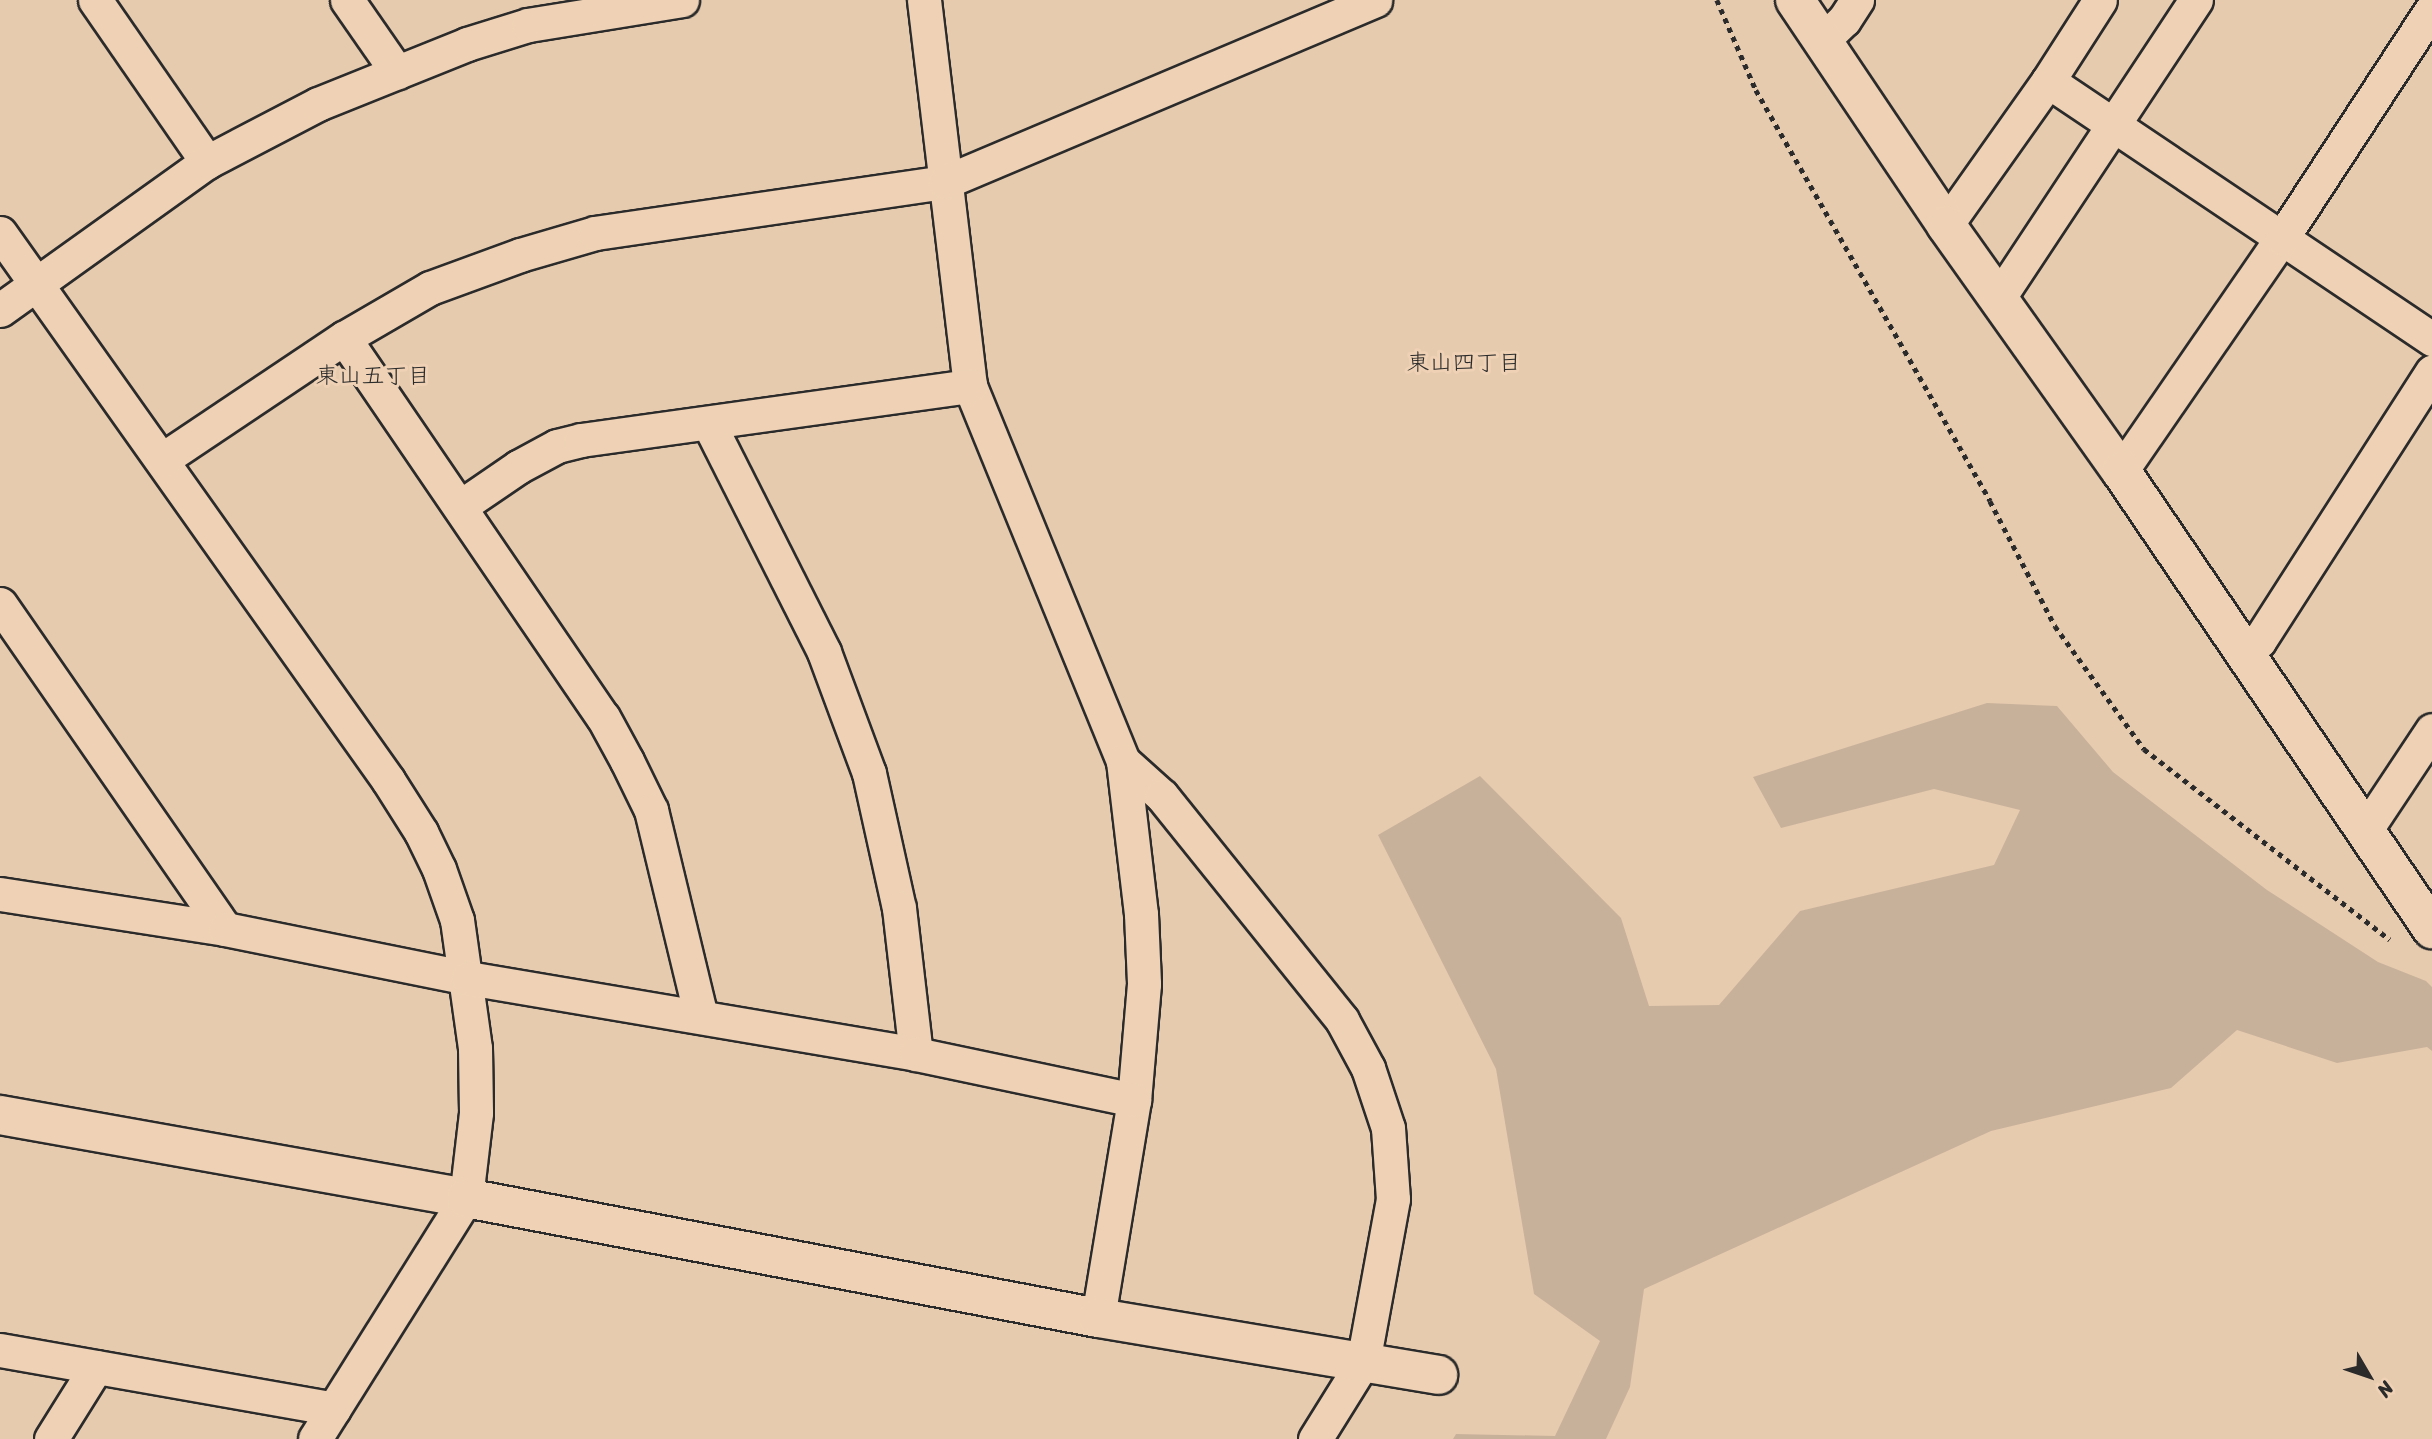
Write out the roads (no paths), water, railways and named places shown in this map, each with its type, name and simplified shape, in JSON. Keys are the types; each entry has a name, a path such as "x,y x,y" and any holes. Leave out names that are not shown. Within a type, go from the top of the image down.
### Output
{"street":[{"path":"95,0 207,162"},
{"path":"346,0 397,72"},
{"path":"0,310 207,162 318,103 467,44 528,25 602,5 682,0"},
{"path":"924,0 970,386 1123,761 1141,914 1144,984 1134,1100 1098,1318"},
{"path":"163,459 344,338 430,288 520,255 595,233 945,182 1375,0"},
{"path":"1795,0 1946,225 2000,296 2121,471 2432,929"},
{"path":"1823,40 1844,20 1857,0"},
{"path":"1946,225 2048,81 2100,0"},
{"path":"2000,296 2196,0"},
{"path":"2121,471 2282,238 2432,9"},
{"path":"2048,81 2432,339"},
{"path":"0,233 163,459 388,780 421,832 457,920 468,978 475,1048 476,1113 466,1198 315,1439"},
{"path":"344,338 603,717 651,810 701,1016"},
{"path":"2243,651 2259,640 2432,372"},
{"path":"461,506 518,467 557,446 970,386"},
{"path":"709,424 824,652 869,773 899,908 916,1054"},
{"path":"0,604 225,929"},
{"path":"2365,831 2432,730"},
{"path":"1123,761 1162,796 1342,1020 1367,1068 1388,1128 1393,1199 1363,1362 1315,1439"},
{"path":"0,894 225,929 468,978 916,1054 1134,1100"},
{"path":"0,1115 466,1198 1098,1318 1438,1375"},
{"path":"0,1350 334,1409"},
{"path":"51,1439 96,1367"}],"district":[{"name":"東山四丁目","path":"1464,363"},
{"name":"東山五丁目","path":"373,376"}]}
